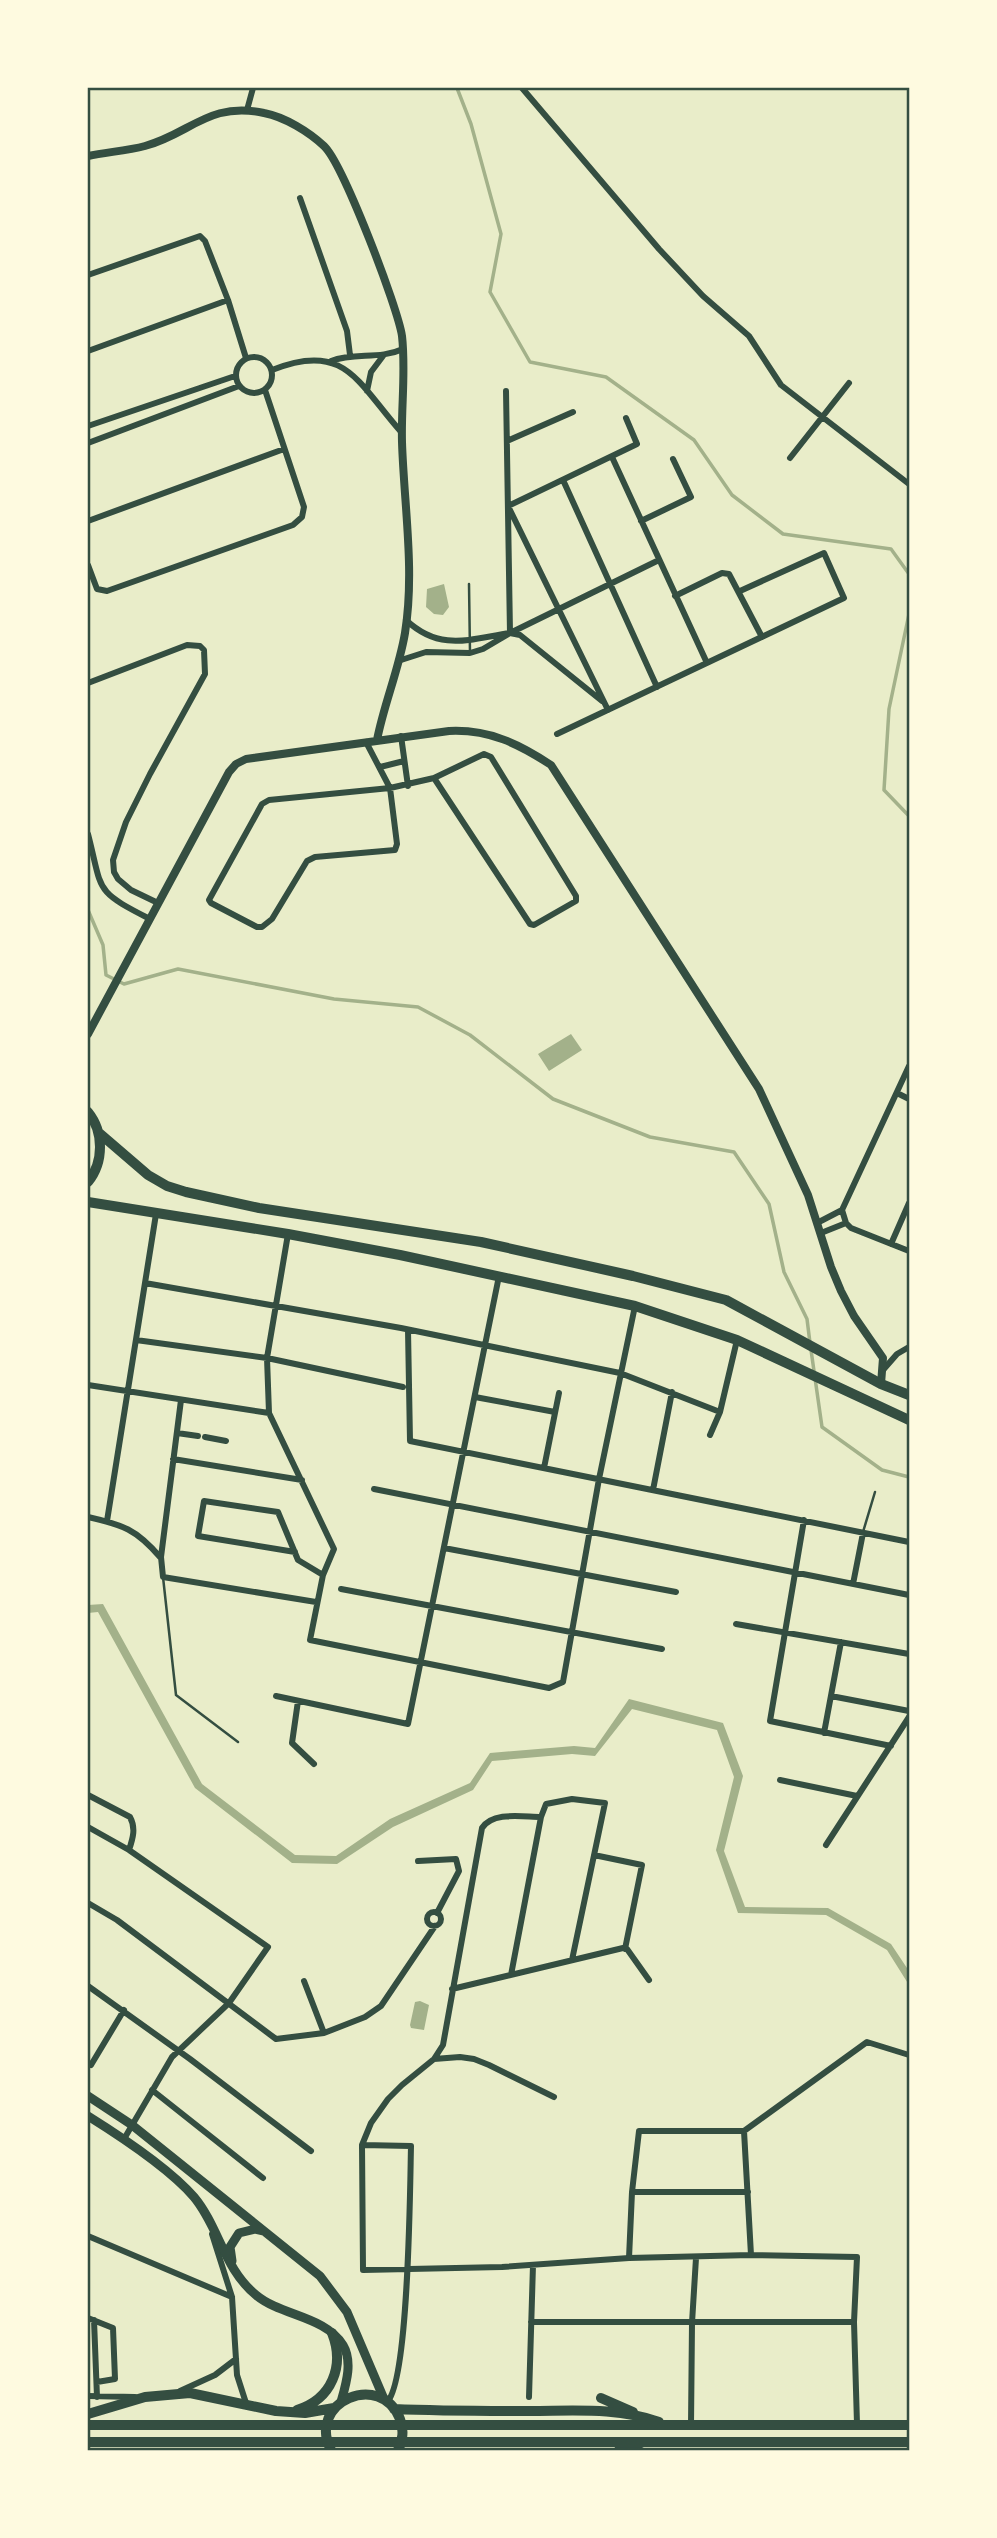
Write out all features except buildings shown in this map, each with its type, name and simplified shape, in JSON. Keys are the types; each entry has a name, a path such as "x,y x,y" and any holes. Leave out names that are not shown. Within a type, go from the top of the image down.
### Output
{"main road":[{"path":"88,1112 98,1132 100,1148 98,1163 88,1182"},
{"path":"98,1132 148,1175 167,1186 260,1208 481,1242 726,1300 881,1384 909,1395"},
{"path":"88,1202 288,1234 635,1306 737,1340 909,1420"},
{"path":"88,2096 132,2125 320,2276 340,2301 402,2426 398,2451"},
{"path":"88,2116 124,2139 193,2196 236,2274 258,2297 332,2333 342,2343 347,2361 347,2382 327,2423 326,2431 331,2451"},
{"path":"236,2274 230,2247 239,2233 255,2229 274,2237"},
{"path":"276,2411 299,2410 310,2405 328,2389 337,2368 338,2356 332,2333"},
{"path":"88,2414 145,2397 172,2393 205,2394 276,2411 305,2413 337,2405 362,2394 389,2403 436,2411 604,2411 640,2416 666,2425"},
{"path":"601,2398 622,2405 640,2416"},
{"path":"88,2425 909,2424"},
{"path":"618,2451 647,2441"},
{"path":"88,2442 647,2441 688,2446 858,2446 909,2442"}],"street":[{"path":"247,110 253,88"},
{"path":"523,88 659,249 703,296 749,336 781,386 909,484"},
{"path":"88,156 146,146 195,121 220,113 247,110 268,113 296,126 326,147 351,195 398,319 403,349 402,433 409,593 398,661 377,740"},
{"path":"300,198 347,331 351,355"},
{"path":"88,275 200,236 205,240 228,300 246,358"},
{"path":"88,351 228,300"},
{"path":"331,361 351,355 383,356 403,349"},
{"path":"367,391 371,372 383,356"},
{"path":"246,358 261,358 272,370 271,381 265,390 248,393 239,386 235,376 238,366 246,358"},
{"path":"272,370 293,361 331,361 347,369 402,433"},
{"path":"88,426 235,376"},
{"path":"790,458 849,383"},
{"path":"88,443 239,386"},
{"path":"88,565 97,589 103,592 293,525 302,517 304,507 265,390"},
{"path":"506,391 510,633"},
{"path":"167,400 172,411"},
{"path":"507,442 573,412"},
{"path":"508,506 637,444 626,418"},
{"path":"88,521 284,449"},
{"path":"612,457 706,663"},
{"path":"641,521 691,497 673,459"},
{"path":"563,481 657,687"},
{"path":"508,506 608,710"},
{"path":"557,734 844,598 824,553 740,591"},
{"path":"398,661 411,655 470,653 483,649 659,559"},
{"path":"676,596 722,573 729,574 762,637"},
{"path":"406,620 430,638 446,642 510,633 520,635 603,702"},
{"path":"436,653 438,640"},
{"path":"88,682 187,645 200,646 204,650 205,674 126,822 113,860 118,879 131,890 158,903"},
{"path":"88,1034 229,772 236,764 246,759 401,736 466,730 499,737 527,749 551,765 759,1089 808,1195 841,1291 854,1316 883,1358 881,1384"},
{"path":"401,736 408,786"},
{"path":"366,742 390,788 397,844 395,850 315,857 307,861 272,919 262,927 257,927 209,902 262,804 269,800 390,788 408,786 434,778 481,754 491,757 576,896 576,901 534,925 530,924 434,778"},
{"path":"380,767 404,761"},
{"path":"88,834 98,881 107,894 150,919"},
{"path":"817,1223 842,1210 909,1066"},
{"path":"897,1093 909,1099"},
{"path":"891,1244 909,1203"},
{"path":"842,1210 846,1223 851,1228 909,1251"},
{"path":"107,1521 156,1214"},
{"path":"821,1233 846,1223"},
{"path":"288,1234 267,1358 269,1413 334,1549 323,1575 310,1640 420,1664 549,1688 563,1682 589,1531 635,1306"},
{"path":"276,1696 408,1724 499,1276"},
{"path":"145,1283 408,1330 620,1373 720,1412"},
{"path":"408,1330 410,1441 909,1542"},
{"path":"136,1340 267,1358 403,1387"},
{"path":"710,1435 720,1412 737,1340"},
{"path":"883,1370 897,1354 908,1348"},
{"path":"88,1385 269,1413"},
{"path":"653,1490 672,1392"},
{"path":"544,1468 559,1393"},
{"path":"475,1397 555,1412"},
{"path":"181,1400 161,1557 163,1577 316,1602"},
{"path":"177,1433 226,1441"},
{"path":"173,1460 302,1480"},
{"path":"374,1489 909,1595"},
{"path":"295,1552 198,1536 204,1501 278,1512 295,1552 298,1560 323,1575"},
{"path":"88,1517 129,1528 161,1557"},
{"path":"804,1520 770,1721 891,1746"},
{"path":"853,1584 863,1533"},
{"path":"444,1548 676,1592"},
{"path":"341,1589 662,1649"},
{"path":"736,1624 909,1654"},
{"path":"824,1733 841,1642"},
{"path":"831,1696 909,1711"},
{"path":"299,1701 292,1743 314,1764"},
{"path":"826,1845 909,1717"},
{"path":"780,1780 857,1796"},
{"path":"88,1795 130,1817 134,1835 129,1850"},
{"path":"511,1975 541,1817 546,1804 572,1799 605,1803 572,1960"},
{"path":"541,1817 493,1818 482,1828 443,2045 434,2059 388,2099 372,2123 362,2145 363,2270 629,2258 751,2255 858,2257 854,2322 857,2424"},
{"path":"88,1827 129,1850 268,1947 229,2003 178,2050 124,2139"},
{"path":"594,1855 642,1864 625,1949 649,1980"},
{"path":"418,1861 456,1859 459,1864 438,1913"},
{"path":"88,1903 117,1920 276,2039 324,2033 365,2017 381,2006 441,1919 438,1913"},
{"path":"435,1926 429,1924 427,1917 431,1912 438,1913"},
{"path":"452,1989 625,1949"},
{"path":"303,1981 324,2033"},
{"path":"88,1986 124,2010 311,2151"},
{"path":"89,2064 124,2010"},
{"path":"629,2258 632,2192 639,2131 744,2131 867,2042 909,2055"},
{"path":"434,2059 474,2059 554,2097"},
{"path":"152,2090 263,2178"},
{"path":"744,2131 751,2255"},
{"path":"362,2145 411,2146 409,2269 398,2373 389,2403"},
{"path":"632,2192 748,2192"},
{"path":"209,2225 232,2297 236,2359 240,2389 246,2403"},
{"path":"88,2236 232,2297"},
{"path":"691,2425 696,2258"},
{"path":"529,2397 533,2264"},
{"path":"97,2382 115,2379 113,2328 91,2319 97,2397"},
{"path":"531,2322 854,2322"},
{"path":"172,2393 215,2375 236,2359"},
{"path":"88,2396 145,2397"}],"lane":[{"path":"469,584 472,640 470,653"},
{"path":"863,1533 875,1492"},
{"path":"163,1577 176,1695 238,1742"}],"shaded area":[{"path":"444,584 449,607 443,615 434,614 426,607 427,589"},
{"path":"571,1034 582,1050 549,1071 538,1054"},
{"path":"103,1604 202,1784 295,1855 336,1856 390,1819 470,1783 490,1753 574,1746 595,1748 629,1699 723,1723 743,1776 724,1851 745,1907 828,1908 891,1944 909,1971 909,1985 887,1950 826,1915 738,1913 716,1850 734,1777 717,1730 632,1709 595,1756 572,1754 492,1761 473,1790 393,1827 337,1864 292,1863 195,1788 98,1612 88,1613 88,1605"},
{"path":"415,2002 429,2005 424,2030 411,2028 410,2025"}],"waterway":[{"path":"457,88 471,124 501,234 490,292 530,362 606,377 694,440 732,495 783,534 891,549 909,574"},
{"path":"909,614 889,709 884,790 909,816"},
{"path":"88,910 103,945 106,975 124,984 178,969 334,999 418,1007 470,1035 553,1099 650,1137 734,1152 769,1204 784,1272 807,1319 810,1343"},
{"path":"811,1350 822,1427 882,1470 909,1477"}]}
